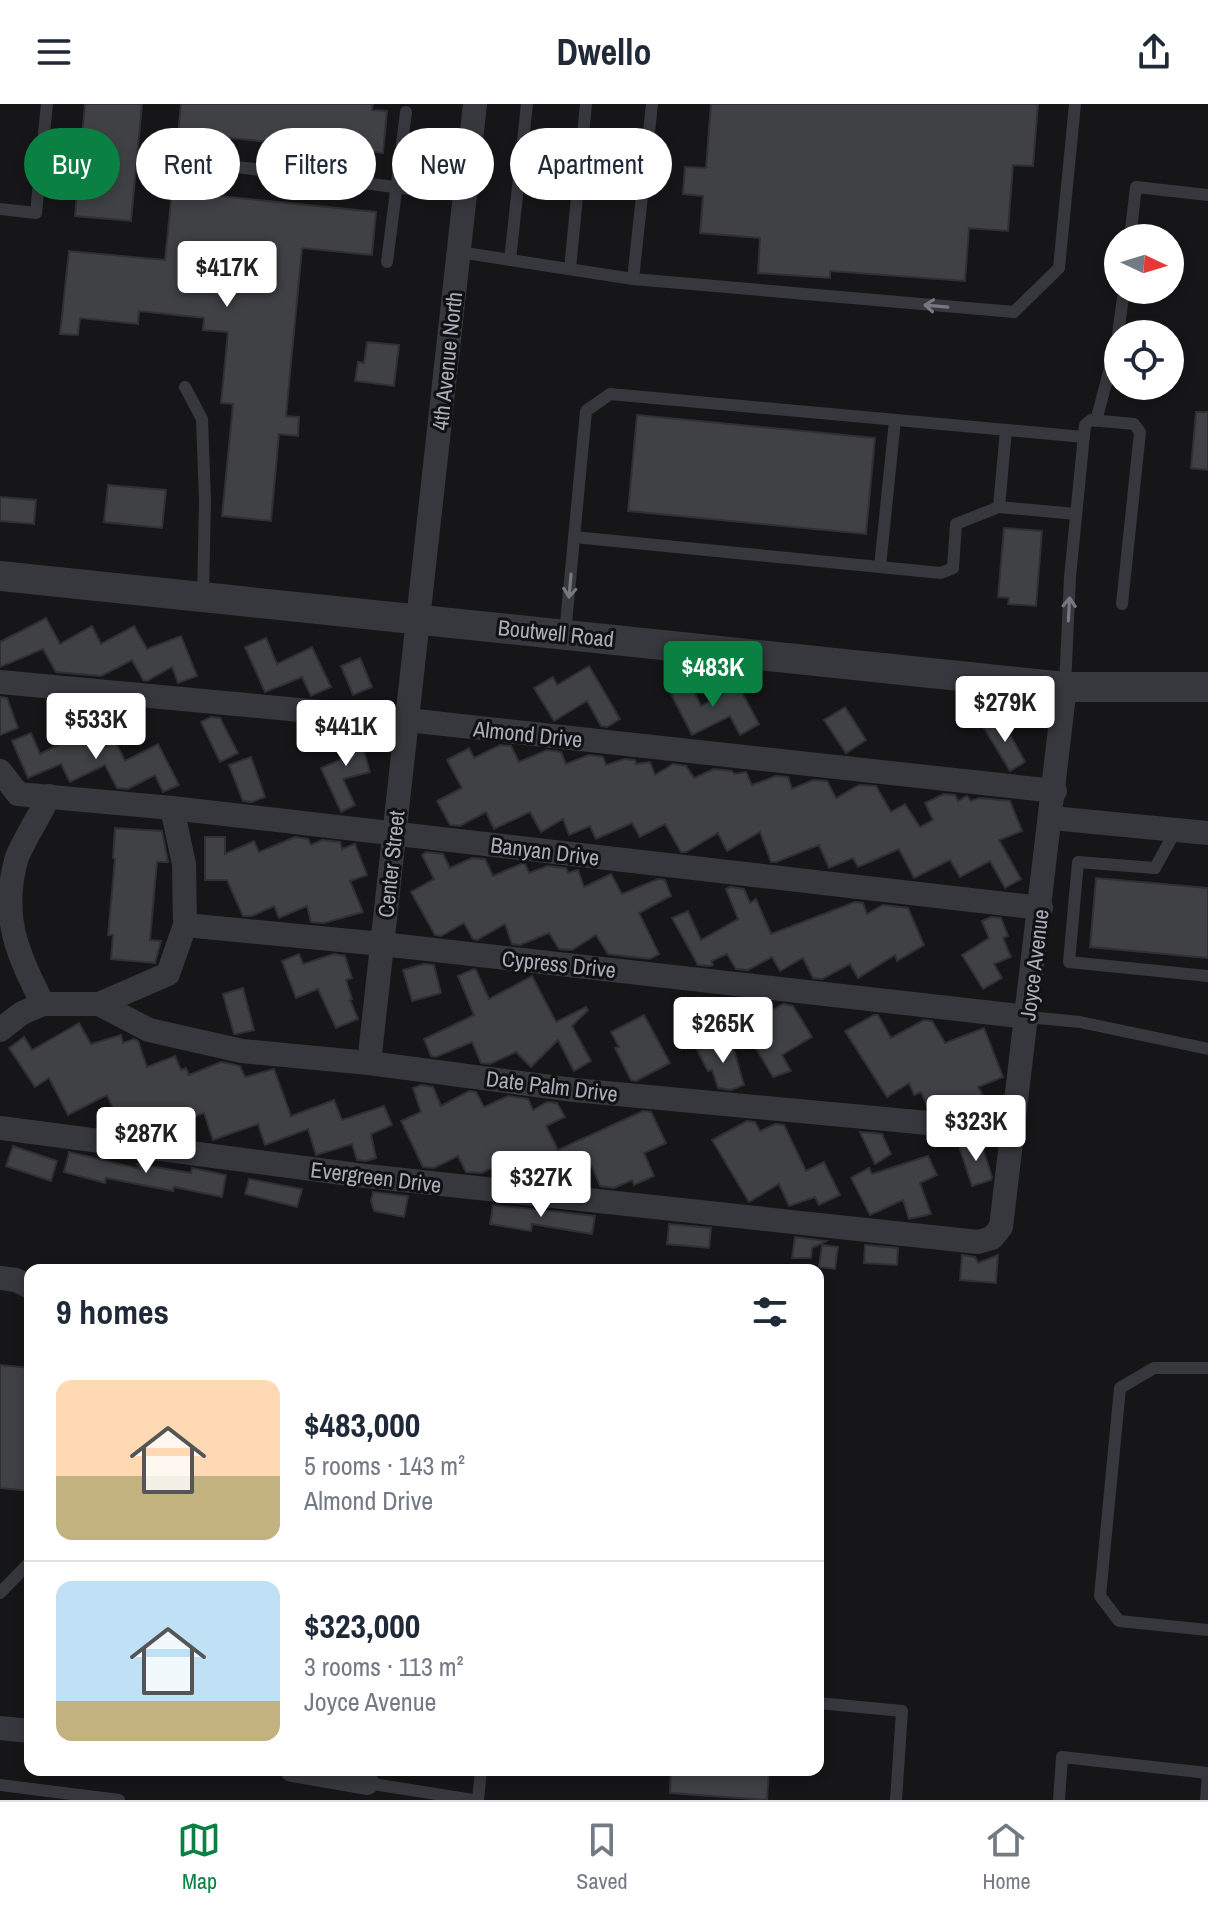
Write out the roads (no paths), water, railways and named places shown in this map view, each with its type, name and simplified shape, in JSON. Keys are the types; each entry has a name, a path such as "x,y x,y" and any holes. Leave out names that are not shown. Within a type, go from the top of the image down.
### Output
{"street":[{"name":"4th Avenue North","path":"472,128 475,104"},
{"name":"4th Avenue North","path":"418,618 465,200"},
{"name":"Boutwell Road","path":"0,576 1065,687 1208,687"},
{"name":"Center Street","path":"369,1063 418,618"},
{"name":"Almond Drive","path":"0,682 407,720 1055,791"},
{"name":"Joyce Avenue","path":"992,1238 1001,1227 1014,1131 1065,687"},
{"name":"Banyan Drive","path":"0,771 18,794 172,808 1041,908"},
{"path":"43,1004 16,953 4,905 18,855 49,796"},
{"path":"0,1030 22,1013 43,1004 99,1004 168,974 185,925 184,864 172,808"},
{"path":"1052,818 1208,833"},
{"name":"Cypress Drive","path":"185,925 382,944 1028,1017"},
{"name":"Date Palm Drive","path":"99,1004 149,1030 242,1051 369,1063 574,1090 1014,1131"},
{"name":"Evergreen Drive","path":"0,1128 357,1175 978,1242 992,1238"},
{"path":"0,1278 24,1284"},
{"path":"0,1728 24,1730"},
{"path":"327,1776 367,1783"}],"lane":[{"path":"0,209 36,213 47,104"},
{"path":"510,260 527,104"},
{"path":"570,269 586,104"},
{"path":"633,279 652,104"},
{"path":"459,252 633,279 1014,312 1059,268 1075,104"},
{"path":"404,128 406,112"},
{"path":"240,167 392,187"},
{"path":"1132,224 1136,187 1208,195"},
{"path":"387,262 394,200"},
{"path":"185,387 202,419 205,500 203,597"},
{"path":"1096,421 1104,390"},
{"path":"565,634 586,411 610,394 1084,437"},
{"path":"880,567 895,420"},
{"path":"1065,687 1076,514 1085,425 1091,420 1134,424 1140,432 1122,604"},
{"path":"999,507 1006,430"},
{"path":"574,537 941,573 953,568 956,524 999,507 1076,514"},
{"path":"1176,830 1155,868 1078,862 1069,962 1208,976"},
{"path":"1028,1017 1080,1022 1208,1049"},
{"path":"1208,1368 1154,1368 1120,1388 1100,1596 1119,1621 1208,1630"},
{"path":"0,1593 24,1568"},
{"path":"824,1704 902,1711 896,1800"},
{"path":"1059,1800 1062,1757 1208,1773 1206,1800"},
{"path":"367,1783 476,1800 480,1776"},
{"path":"0,1785 119,1800"}]}
